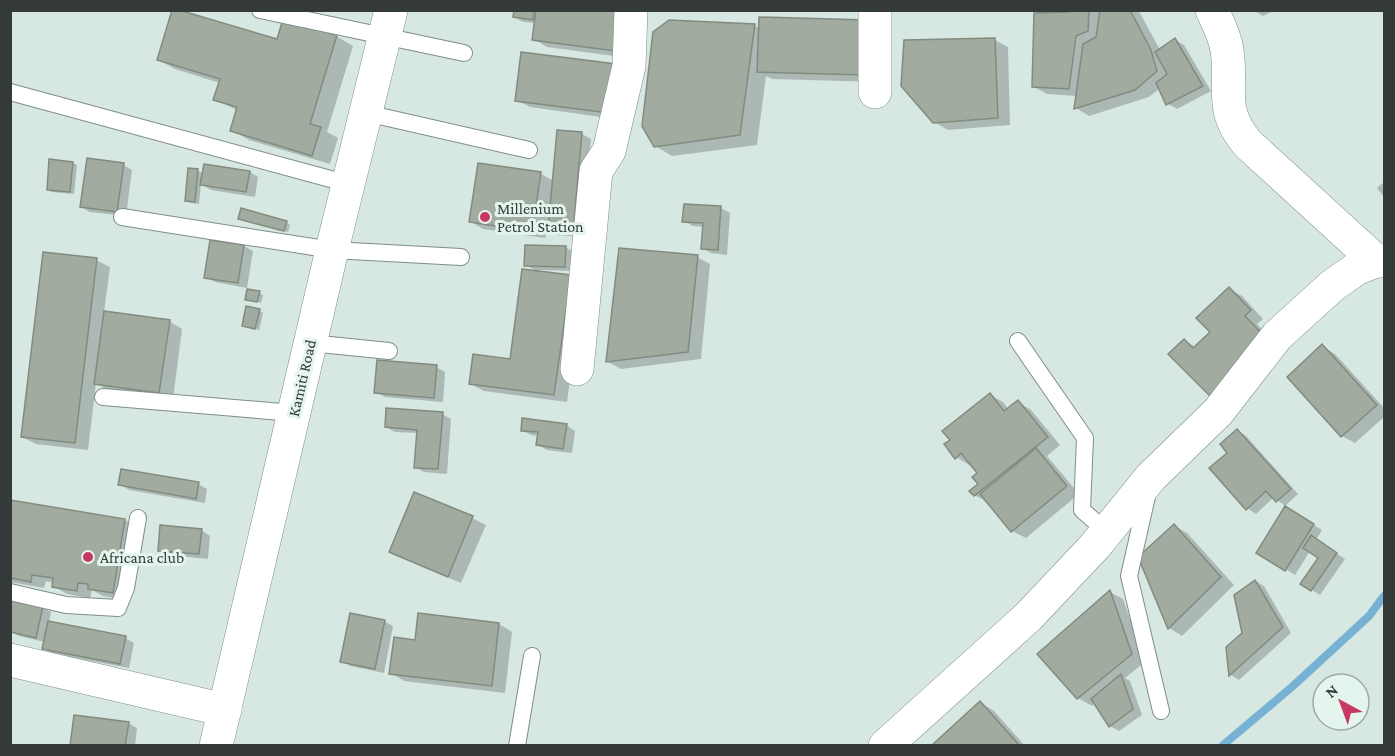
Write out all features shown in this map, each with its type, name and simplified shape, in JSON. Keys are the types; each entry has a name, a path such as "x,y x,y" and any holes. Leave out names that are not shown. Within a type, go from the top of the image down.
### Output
{"street":[{"path":"577,369 596,171 609,152 628,66 631,10"},
{"path":"875,10 875,92"},
{"path":"1212,10 1227,50 1227,102 1238,131 1248,144 1380,261"},
{"name":"Kamiti Road","path":"216,746 332,250 388,24"},
{"path":"885,746 1028,616 1095,546 1151,477 1218,412 1276,336 1332,286 1356,269 1380,261"},
{"path":"10,660 225,710"}],"lane":[{"path":"260,10 388,24 464,53"},
{"path":"10,92 349,184"},
{"path":"366,113 530,150"},
{"path":"122,217 332,250 461,257"},
{"path":"1018,341 1085,438 1082,510 1106,531"},
{"path":"310,343 389,351"},
{"path":"103,397 294,413"},
{"path":"1151,477 1129,576 1161,711"},
{"path":"10,592 66,605 118,608 126,588 138,518"},
{"path":"517,746 532,656"}],"building":[{"path":"172,10 179,10 277,39 283,19 337,35 310,124 321,127 312,156 230,131 237,107 213,100 220,79 157,60"},
{"path":"514,10 534,10 533,20 513,17"},
{"path":"536,10 629,10 623,52 532,40"},
{"path":"1069,10 1089,10 1088,31 1076,36 1069,89 1032,87 1034,13 1069,12"},
{"path":"1100,10 1130,10 1151,50 1157,71 1135,90 1074,109 1083,44 1096,37"},
{"path":"759,17 867,20 865,75 757,72"},
{"path":"669,20 755,24 740,135 654,147 642,126 653,32"},
{"path":"995,38 998,118 933,123 901,86 904,40"},
{"path":"1175,38 1203,86 1166,105 1156,83 1167,74 1155,52"},
{"path":"521,52 616,64 609,113 515,101"},
{"path":"557,130 582,132 573,232 548,230"},
{"path":"87,158 124,163 117,212 80,207"},
{"path":"49,159 73,162 70,192 47,190"},
{"path":"478,163 541,172 532,232 469,222"},
{"path":"204,164 250,171 246,192 200,185"},
{"path":"188,168 198,169 195,202 185,201"},
{"path":"684,204 721,206 718,250 701,249 703,223 682,222"},
{"path":"241,208 287,221 284,231 238,219"},
{"path":"210,240 244,245 238,283 204,278"},
{"path":"525,245 566,246 565,267 524,266"},
{"path":"619,248 698,255 688,352 606,362"},
{"path":"43,252 97,258 75,443 21,437"},
{"path":"522,269 571,275 554,395 469,384 473,354 510,359"},
{"path":"1229,287 1251,310 1245,316 1269,341 1211,397 1168,354 1184,339 1193,348 1210,332 1196,318"},
{"path":"247,289 260,291 257,302 245,300"},
{"path":"246,306 260,309 255,329 242,326"},
{"path":"104,311 170,320 159,393 94,384"},
{"path":"1322,344 1377,405 1341,437 1287,377"},
{"path":"377,360 437,365 434,398 374,393"},
{"path":"990,393 1004,411 1018,400 1048,437 974,496 969,491 978,484 972,477 977,473 961,453 955,459 944,444 950,440 942,431"},
{"path":"386,408 443,412 438,469 414,468 417,430 385,427"},
{"path":"522,418 567,424 563,449 536,445 538,432 521,431"},
{"path":"1237,429 1291,489 1276,502 1266,491 1246,510 1209,468 1227,453 1220,444"},
{"path":"1036,448 1067,486 1011,532 980,494"},
{"path":"121,469 199,482 196,499 118,485"},
{"path":"414,492 473,516 448,577 389,552"},
{"path":"10,500 125,519 113,593 88,589 88,584 78,583 77,591 52,587 53,578 32,575 31,582 10,578"},
{"path":"1285,506 1314,524 1285,571 1256,553"},
{"path":"1174,524 1221,577 1168,629 1138,557"},
{"path":"160,525 202,529 199,554 158,551"},
{"path":"1311,535 1337,553 1311,591 1300,584 1318,558 1303,548"},
{"path":"1255,580 1283,627 1229,676 1226,647 1242,633 1234,595"},
{"path":"1110,590 1132,654 1077,699 1037,654"},
{"path":"10,599 43,606 36,638 10,632"},
{"path":"350,613 385,620 375,669 340,662"},
{"path":"418,613 499,623 492,686 389,674 394,637 415,640"},
{"path":"48,621 126,636 120,664 42,649"},
{"path":"1121,674 1133,709 1109,727 1091,699"},
{"path":"980,701 1020,746 931,746"},
{"path":"74,715 129,722 125,746 70,746"}],"waterway":[{"path":"1222,746 1293,686 1369,616 1384,596"}],"place":[{"name":"Millenium Petrol Station","path":"485,217"},
{"name":"Africana club","path":"88,557"}]}
